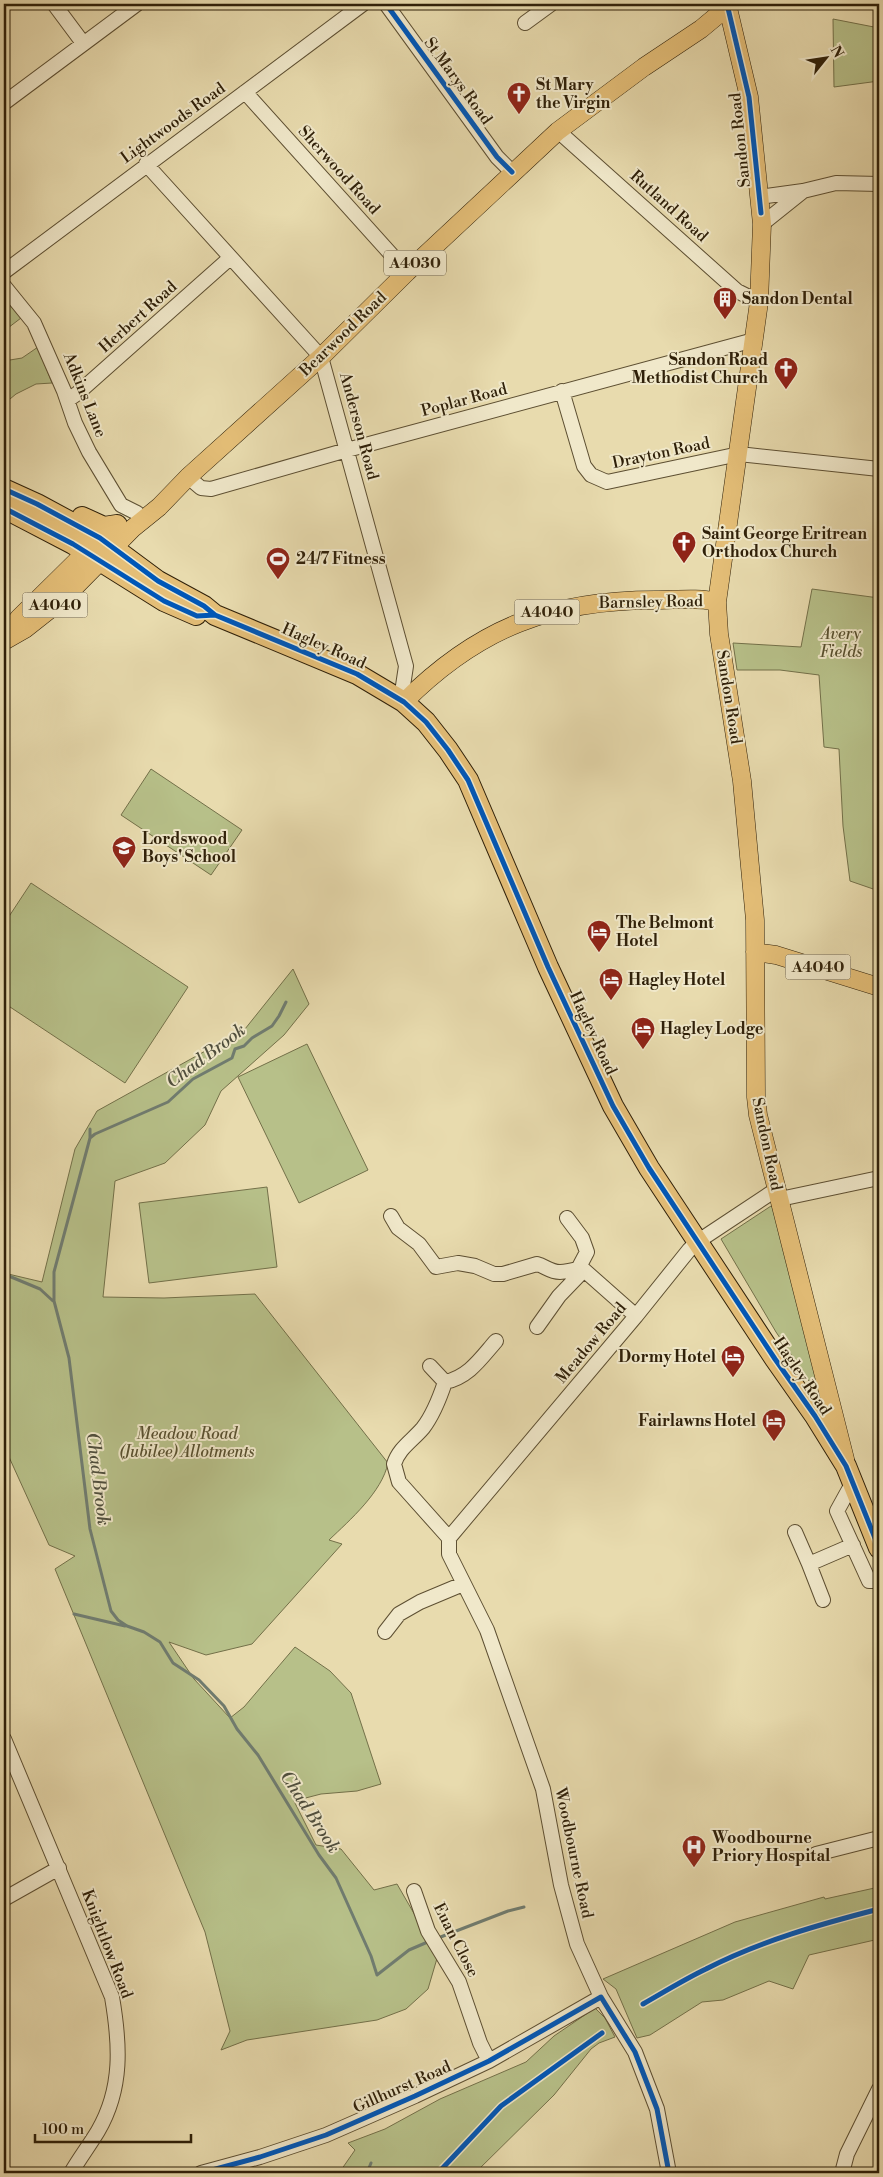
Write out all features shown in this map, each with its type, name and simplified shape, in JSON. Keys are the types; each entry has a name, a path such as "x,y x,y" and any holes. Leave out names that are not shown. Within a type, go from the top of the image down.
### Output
{"highway":[{"path":"4,489 37,504 73,512 97,526 117,525"},
{"path":"37,504 98,549"},
{"path":"4,508 98,549"},
{"name":"Hagley Road","path":"98,549 164,601 197,616 215,616 357,674 403,701 426,722 448,750 468,780 548,967 613,1106 649,1168 815,1416 850,1474 879,1548"}],"main road":[{"name":"Bearwood Road","path":"98,549 133,528 159,507 188,477 321,357 407,272 558,131 644,67 701,29 729,5"},
{"name":"Sandon Road","path":"729,5 749,97 762,224 759,302 717,602 721,651 742,781 755,920 756,1097 758,1114 850,1474"},
{"name":"Bearwood Road","path":"98,549 117,525 188,477"},
{"name":"A4040","path":"4,637 19,618 98,549"},
{"name":"A4040","path":"4,641 47,613 98,549"},
{"name":"Barnsley Road","path":"403,701 450,660 470,647 519,622 550,611 607,602 717,602"},
{"name":"A4040","path":"755,952 776,955 879,987"},
{"path":"815,1416 826,1383"}],"street":[{"path":"54,4 83,43"},
{"path":"4,103 137,4"},
{"name":"Lightwoods Road","path":"4,272 146,164 363,4"},
{"name":"St Marys Road","path":"386,4 497,156 512,172"},
{"path":"525,24 550,4"},
{"name":"Sherwood Road","path":"245,92 407,272"},
{"name":"Rutland Road","path":"558,131 737,291 759,302"},
{"name":"Anderson Road","path":"146,164 321,357 406,666 403,701"},
{"path":"759,197 803,192 836,183 879,184"},
{"path":"762,224 803,192"},
{"name":"Herbert Road","path":"68,400 230,258"},
{"name":"Adkins Lane","path":"4,286 34,323 68,400 75,423 94,459 121,505 137,513"},
{"name":"Poplar Road","path":"188,477 201,488 210,489 562,391 754,340"},
{"name":"Drayton Road","path":"562,391 584,466 590,475 608,482 739,454 879,469"},
{"path":"778,1194 879,1178"},
{"name":"Meadow Road","path":"449,1538 636,1316 689,1250 697,1242 778,1194"},
{"path":"391,1216 398,1228 419,1244 436,1267 458,1262 475,1266 494,1274 504,1274 537,1264 547,1270 559,1272 581,1269 636,1316"},
{"path":"537,1327 581,1269 587,1252 582,1238 567,1218"},
{"path":"444,1382 457,1379 467,1373 496,1341"},
{"path":"430,1366 444,1382"},
{"path":"444,1382 434,1408 423,1427 402,1448 394,1464 399,1482 449,1538"},
{"path":"850,1474 837,1511 869,1581 879,1581"},
{"path":"795,1532 824,1600"},
{"name":"Woodbourne Road","path":"449,1538 449,1554 487,1630 543,1789 561,1885 574,1935 601,1997 635,2052 657,2108 669,2173"},
{"path":"808,1564 853,1545"},
{"path":"385,1632 399,1614 420,1602 463,1584"},
{"name":"Knightlow Road","path":"4,1739 112,1998 117,2028 119,2057 116,2081 99,2130 71,2173"},
{"path":"816,1854 879,1838"},
{"path":"4,1899 59,1868"},
{"name":"Euan Close","path":"414,1891 428,1931 459,1982 480,2043 489,2061"},
{"name":"Gillhurst Road","path":"201,2173 260,2157 326,2135 415,2096 489,2061 601,1997"},
{"path":"842,2173 847,2154 879,2089"}],"green space":[{"path":"833,19 879,28 879,81 834,87"},
{"path":"4,298 21,318 4,331"},
{"path":"38,347 52,383 36,384 16,394 4,404 4,361 22,358"},
{"name":"Avery Fields","path":"812,589 879,598 879,891 850,881 843,826 839,749 824,747 819,675 780,670 737,670 733,643 801,647"},
{"path":"151,769 242,830 211,875 121,815"},
{"path":"31,883 188,987 125,1083 4,1003 4,924"},
{"name":"Meadow Road (Jubilee) Allotments","path":"293,969 309,1004 284,1035 221,1091 205,1125 165,1163 115,1181 103,1297 164,1298 255,1294 388,1463 385,1474 372,1495 329,1540 342,1544 252,1644 206,1655 169,1642 194,1679 230,1718 244,1707 295,1647 330,1671 351,1693 381,1784 357,1791 321,1794 294,1801 316,1845 341,1849 374,1890 397,1884 438,1955 428,1989 406,2009 377,2020 247,2040 221,2050 230,2031 205,1932 55,1569 75,1556 49,1545 4,1446 4,1273 42,1282 75,1149 97,1111 245,1029"},
{"path":"307,1044 368,1170 299,1203 238,1077"},
{"path":"267,1187 277,1267 149,1283 139,1203"},
{"path":"771,1206 775,1210 817,1378 809,1381 776,1332 721,1239"},
{"path":"879,1887 879,1939 809,1955 793,1989 769,1981 723,2000 702,2002 650,2035 637,2038 616,1989 603,1979 735,1922 824,1897 825,1899"},
{"path":"595,2008 605,2018 615,2037 599,2043 591,2049 554,2095 475,2173 339,2173 355,2150 348,2143 385,2129 440,2099 526,2062 554,2036"}],"waterway":[{"name":"Chad Brook","path":"286,1002 272,1026 252,1038 244,1046 235,1049 232,1058 193,1079 168,1102 95,1134 90,1138 54,1272 54,1301 69,1358 90,1529 111,1611 118,1620 127,1626 144,1632 160,1642 173,1663 199,1680 224,1706 237,1729 258,1755 319,1855 336,1878 371,1956 377,1975 409,1950 430,1941"},
{"name":"Chad Brook","path":"90,1129 90,1138"},
{"path":"4,1274 40,1289 53,1301"},
{"path":"74,1614 125,1626"},
{"path":"438,1938 508,1911 524,1907"},
{"name":"Chad Brook","path":"367,2173 371,2163"}],"cycle path":[{"path":"386,4 497,157 512,172"},
{"path":"727,4 749,97 761,213"},
{"path":"4,489 37,504 100,538 158,581 204,606 215,615 357,674 404,702 426,722 468,780 548,967 613,1106 649,1168 775,1359 815,1416 846,1466 879,1548"},
{"path":"4,508 73,544 164,601 197,616 215,615"},
{"path":"643,2004 698,1973 748,1950 813,1927 879,1909"},
{"path":"201,2173 260,2157 326,2135 415,2096 489,2061 601,1997 635,2052 657,2109 669,2173"},
{"path":"438,2173 501,2106 602,2033"}],"place":[{"name":"St Mary the Virgin","path":"519,115"},
{"name":"Sandon Dental","path":"725,320"},
{"name":"Sandon Road Methodist Church","path":"786,390"},
{"name":"Saint George Eritrean Orthodox Church","path":"684,564"},
{"name":"24/7 Fitness","path":"278,580"},
{"name":"Lordswood Boys' School","path":"124,869"},
{"name":"The Belmont Hotel","path":"599,953"},
{"name":"Hagley Hotel","path":"611,1001"},
{"name":"Hagley Lodge","path":"643,1050"},
{"name":"Dormy Hotel","path":"733,1378"},
{"name":"Fairlawns Hotel","path":"774,1442"},
{"name":"Woodbourne Priory Hospital","path":"694,1868"}]}
